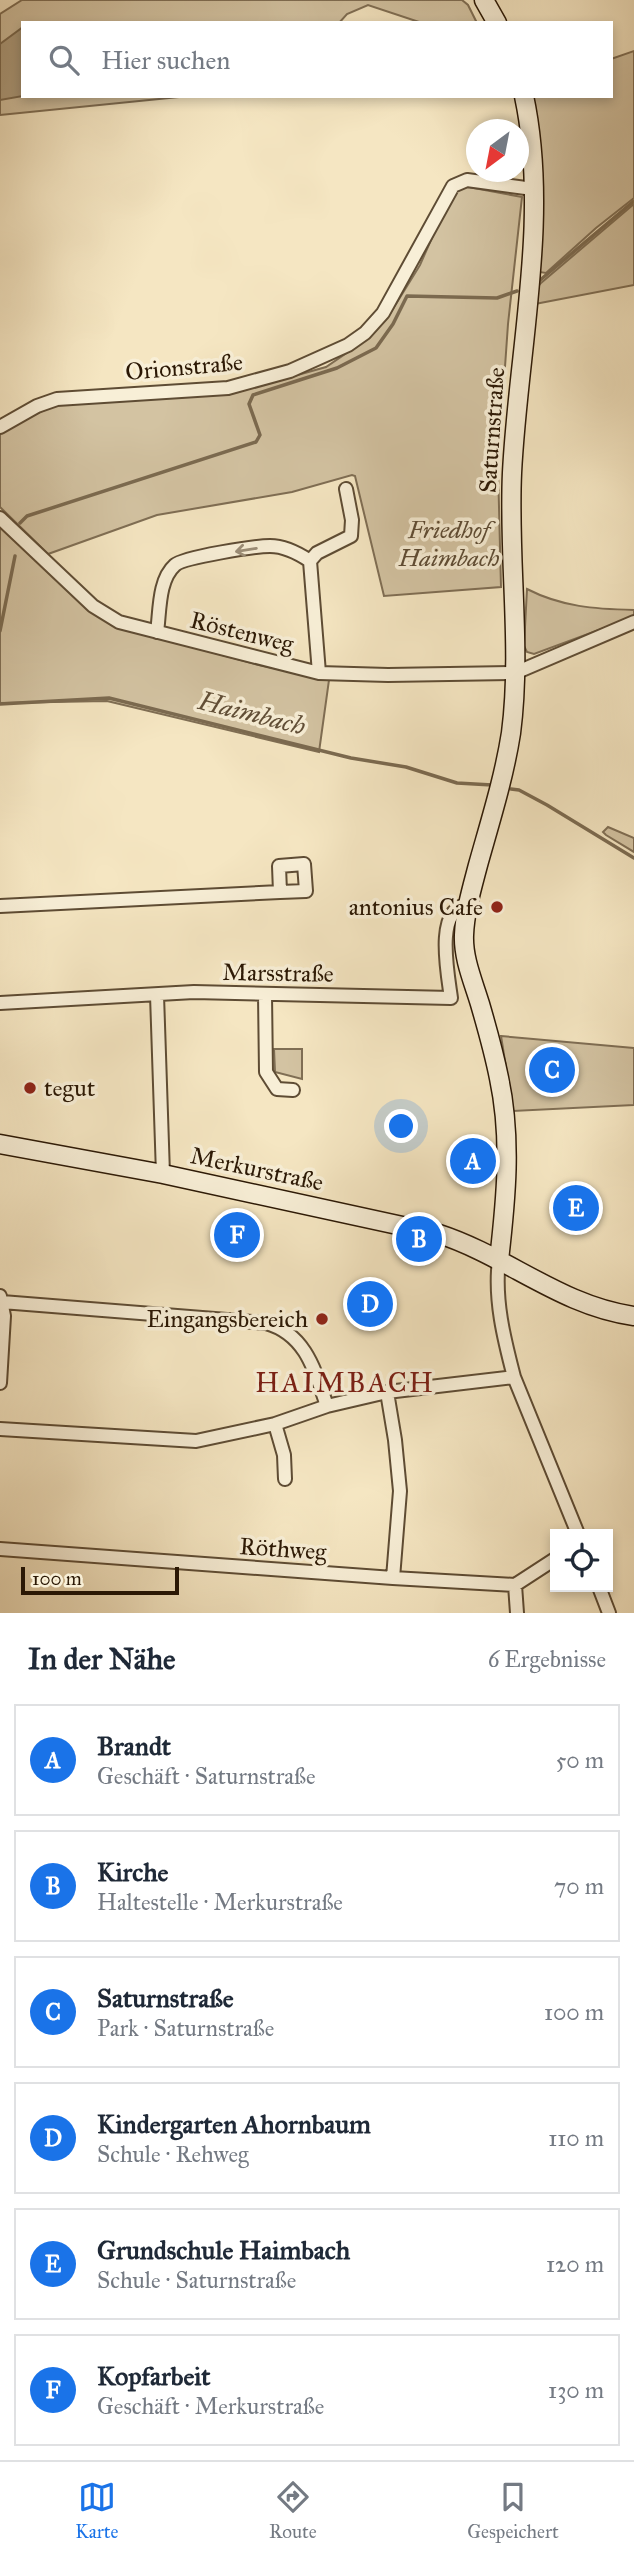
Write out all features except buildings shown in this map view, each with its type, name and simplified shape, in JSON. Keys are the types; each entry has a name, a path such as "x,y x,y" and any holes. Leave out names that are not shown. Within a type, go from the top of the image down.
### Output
{"street":[{"path":"484,0 496,21"},
{"name":"Saturnstraße","path":"499,1260 507,1194 507,1142 499,1079 465,951 464,935 468,905 508,751 515,673 510,526 515,419 531,259 534,189 531,135 524,98"},
{"name":"Orionstraße","path":"0,427 37,406 57,399 229,388 272,377 315,361 348,345 376,323 453,186 467,180 534,189"},
{"path":"319,673 310,561 317,553 351,536 352,520 346,489"},
{"name":"Röstenweg","path":"0,518 93,606 119,622 319,673 388,676 515,673"},
{"path":"157,632 163,583 175,565 192,558 271,546 291,550 310,561"},
{"path":"515,673 634,622"},
{"path":"0,906 280,892"},
{"name":"Marsstraße","path":"0,1003 194,992 451,998 445,939 447,927 450,915 460,906 468,905"},
{"path":"157,995 163,1174"},
{"path":"265,995 266,1072 277,1088 293,1090"},
{"name":"Merkurstraße","path":"0,1144 163,1174 430,1232 467,1244 572,1299 610,1312 634,1316"},
{"path":"499,1260 496,1278 498,1297 514,1377 576,1529"},
{"path":"0,1383 4,1317 1,1299 276,1326 293,1336 304,1349 327,1406"},
{"path":"0,1429 195,1441 275,1424 327,1406 387,1392 514,1377"},
{"path":"387,1392 400,1491 393,1578"},
{"path":"275,1424 284,1455 285,1479"},
{"name":"Röthweg","path":"0,1549 515,1585"},
{"path":"517,1613 515,1585 550,1562"},
{"path":"601,1592 609,1613"}],"green space":[{"path":"22,0 462,0 468,5 476,21 416,21 368,5 347,14 341,21 21,21 21,98 169,98 0,115 0,14"},
{"path":"634,51 634,198 546,273 539,272 531,98 613,98 613,58"},
{"name":"Friedhof Haimbach","path":"463,186 522,197 508,324 498,467 501,587 384,596 355,476 352,475 292,492 157,515 48,554 0,507 0,431 57,404 240,391 326,367 370,337 388,317 420,265 446,206"},
{"path":"634,204 634,285 535,304 537,288 541,283"},
{"path":"0,525 83,605 112,625 259,665 329,680 319,752 107,701 0,703"},
{"path":"527,589 553,600 579,606 634,610 634,617 534,654 527,652 524,646"},
{"path":"608,827 634,838 634,852 606,835 603,832"},
{"path":"501,1036 634,1048 634,1105 513,1111"},
{"path":"274,1049 302,1049 302,1079 275,1072"}],"shaded area":[{"path":"21,28 21,96 0,100 0,44"}],"waterway":[{"path":"539,281 634,201"},
{"path":"20,523 27,516 256,442 260,435 249,404 253,395 337,368 376,348 393,324 407,296 497,298 517,291"},
{"path":"0,631 15,556"},
{"name":"Haimbach","path":"0,704 109,698 351,758 406,767 457,783 492,785"},
{"name":"Haimbach","path":"511,789 519,790 547,805 634,858"}],"place":[{"name":"antonius Cafe","path":"497,907"},
{"name":"Saturnstraße","path":"552,1070"},
{"name":"tegut","path":"30,1088"},
{"name":"Brandt","path":"473,1161"},
{"name":"Grundschule Haimbach","path":"576,1208"},
{"name":"Kopfarbeit","path":"237,1235"},
{"name":"Kirche","path":"419,1239"},
{"name":"Kindergarten Ahornbaum","path":"370,1304"},
{"name":"Eingangsbereich","path":"322,1319"}],"district":[{"name":"HAIMBACH","path":"345,1382"}]}
